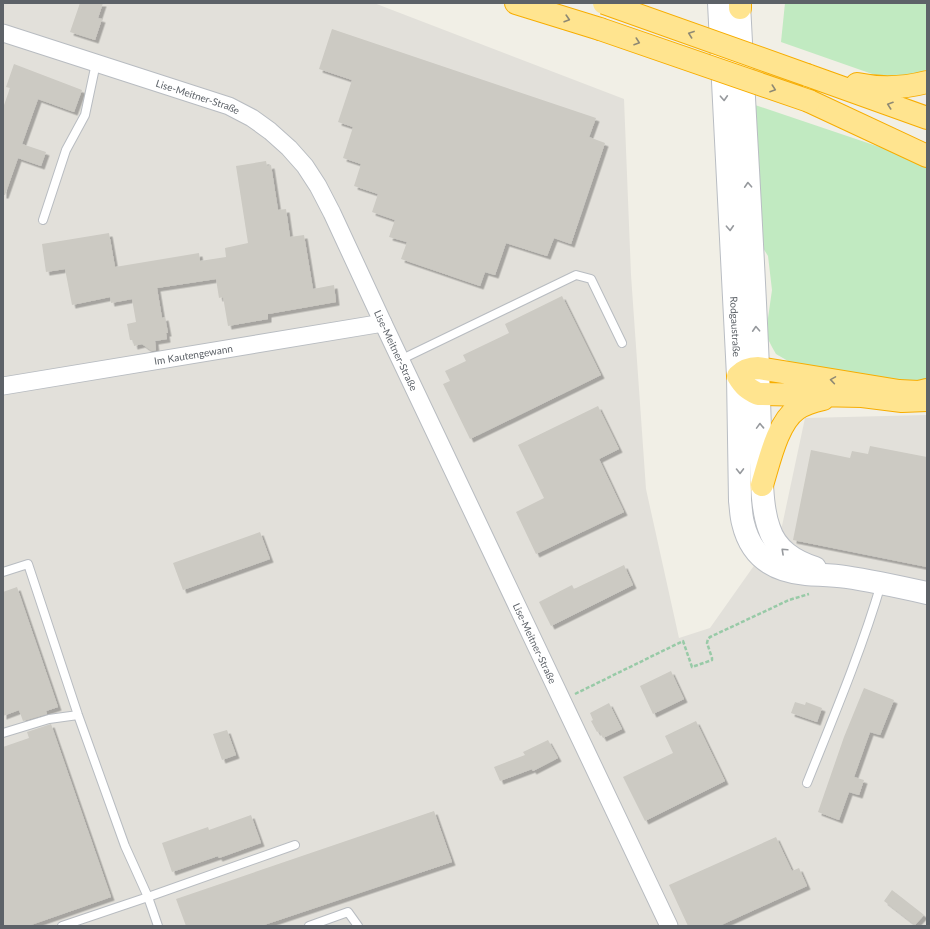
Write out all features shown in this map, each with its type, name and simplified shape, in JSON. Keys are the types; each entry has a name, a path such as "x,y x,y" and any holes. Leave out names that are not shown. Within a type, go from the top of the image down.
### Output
{"highway":[{"path":"516,3 600,29 927,143"},
{"path":"604,3 927,118"},
{"path":"807,75 872,87 917,85 927,82"},
{"path":"809,101 927,156"},
{"path":"927,390 919,392 899,391 758,368 750,368 743,371 738,376 744,386 758,394 862,396 902,401 927,400"},
{"path":"762,485 775,442 787,419 796,410 804,405 815,401 840,396"}],"main road":[{"name":"Rodgaustraße","path":"735,4 758,368 762,485 768,528 781,550 791,557 808,565 845,577"},
{"name":"Rodgaustraße","path":"735,4 738,376 740,502 743,521 749,539 759,555 772,566 787,571 845,577 927,593"}],"street":[{"name":"Lise-Meitner-Straße","path":"3,33 229,106 252,118 270,131 289,148 305,166 318,186 332,213 400,360 669,926"},
{"name":"Im Kautengewann","path":"3,386 383,323"}],"lane":[{"path":"43,220 66,150 85,115 96,63"},
{"path":"400,360 576,275 591,279 622,343"},
{"path":"3,572 28,564 78,715 125,846 148,897 158,926"},
{"path":"807,783 852,670 870,621 881,584"},
{"path":"3,732 49,718 78,715"},
{"path":"62,926 295,845"},
{"path":"309,926 348,912 358,926"}],"path":[{"path":"562,700 683,642 692,667 712,660 707,643 710,637 788,600 811,593"}],"shaded area":[{"path":"3,3 374,3 624,99 631,275 646,489 679,638 710,628 782,526 805,418 927,415 927,926 3,926"}],"green space":[{"path":"785,3 927,3 927,69 908,76 895,77 875,75 781,42"},
{"path":"755,105 927,163 927,386 810,369 788,361 776,354 768,339 767,325 772,290 768,256 763,248"}],"building":[{"path":"80,3 103,3 98,18 102,19 95,40 70,32"},
{"path":"332,29 596,118 589,137 605,143 571,244 554,238 547,256 506,243 495,275 485,272 480,286 401,259 407,242 389,237 395,220 372,212 378,194 354,186 361,164 343,158 353,127 338,122 352,80 319,69"},
{"path":"14,64 82,90 74,112 38,99 22,144 46,152 41,166 18,158 5,195 3,195 3,108 10,88 6,87"},
{"path":"266,161 267,166 271,165 278,210 286,209 290,237 304,235 313,289 334,285 336,302 268,314 268,319 228,326 223,297 219,298 216,279 157,288 162,318 165,317 168,333 166,333 167,339 155,341 156,350 152,351 142,344 134,346 133,340 130,340 127,324 136,322 132,299 111,303 110,297 72,305 65,269 46,272 42,244 109,233 115,267 199,253 200,261 226,257 225,248 248,243 236,166"},
{"path":"562,296 601,375 470,439 443,384 450,381 445,371 466,361 463,355 509,333 505,324"},
{"path":"598,406 619,449 599,459 624,512 536,554 516,512 544,498 518,445"},
{"path":"870,446 927,457 927,567 793,540 811,450 850,458 852,451 868,454"},
{"path":"260,532 270,559 183,590 173,563"},
{"path":"624,565 633,585 551,626 539,602 572,585 574,589"},
{"path":"17,587 58,707 46,711 47,714 23,721 19,710 3,716 3,592"},
{"path":"671,671 684,699 653,714 640,686"},
{"path":"864,688 894,700 880,735 870,732 854,777 864,780 859,795 849,792 839,820 818,812 844,737"},
{"path":"795,702 805,705 806,702 822,708 817,722 791,713"},
{"path":"609,703 622,729 603,738 599,731 597,732 591,721 593,720 590,713"},
{"path":"696,721 725,781 645,821 623,777 673,753 665,736"},
{"path":"51,724 111,897 28,926 3,926 3,747 29,738 27,732"},
{"path":"227,730 236,755 222,760 213,734"},
{"path":"548,740 558,758 533,771 532,769 500,781 494,767 525,755 523,752"},
{"path":"434,811 452,862 261,926 186,926 176,899"},
{"path":"251,815 261,843 219,858 218,856 172,872 162,843 208,827 209,830"},
{"path":"776,837 792,871 799,868 807,886 719,926 688,926 669,885"},
{"path":"892,890 924,915 915,925 884,901"}]}
